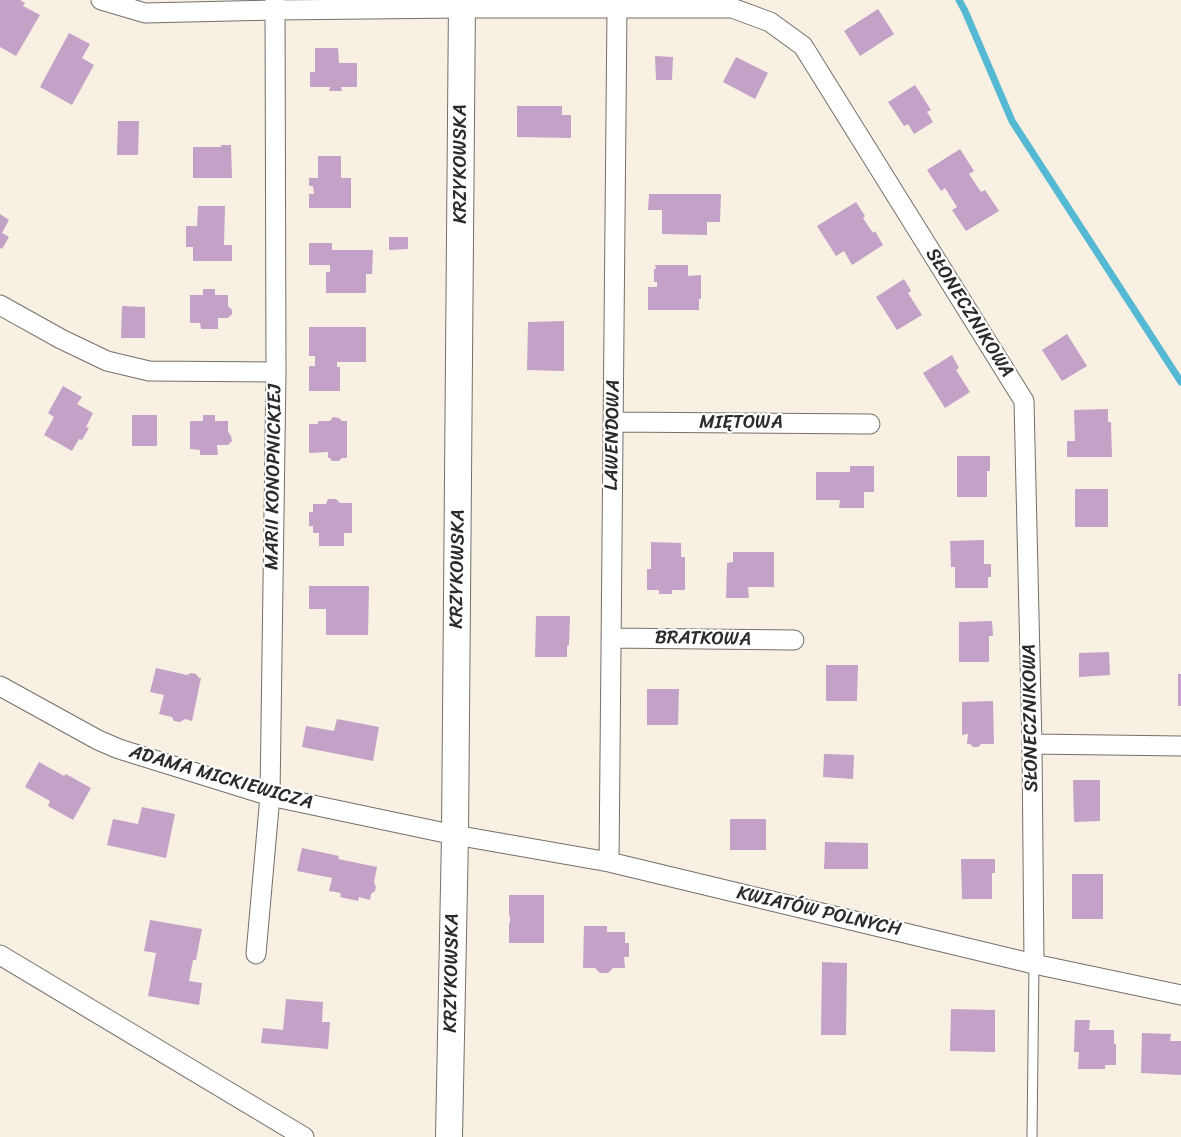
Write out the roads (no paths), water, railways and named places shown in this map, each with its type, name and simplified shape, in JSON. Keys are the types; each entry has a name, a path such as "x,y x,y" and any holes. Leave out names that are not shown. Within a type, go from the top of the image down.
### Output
{"street":[{"name":"SŁONECZNIKOWA","path":"101,0 145,13 275,5 462,4 617,8 732,8 770,22 803,46 1024,402 1032,744 1034,964"},
{"name":"KRZYKOWSKA","path":"449,1137 455,835 462,4"},
{"name":"MARII KONOPNICKIEJ","path":"256,954 270,796 276,372 275,5"},
{"name":"LAWENDOWA","path":"609,862 617,8"},
{"path":"0,305 61,339 107,361 149,371 276,372"},
{"name":"MIĘTOWA","path":"613,422 870,424"},
{"name":"BRATKOWA","path":"611,638 794,640"},
{"name":"ADAMA MICKIEWICZA","path":"0,686 98,740 119,749 270,796 455,835"},
{"path":"1032,744 1181,746"},
{"name":"KWIATÓW POLNYCH","path":"455,835 609,862 1034,964 1181,995"},
{"path":"0,955 304,1137"}],"lane":[{"path":"1032,1137 1034,964"}],"waterway":[{"path":"959,0 1012,121 1181,382"}]}
